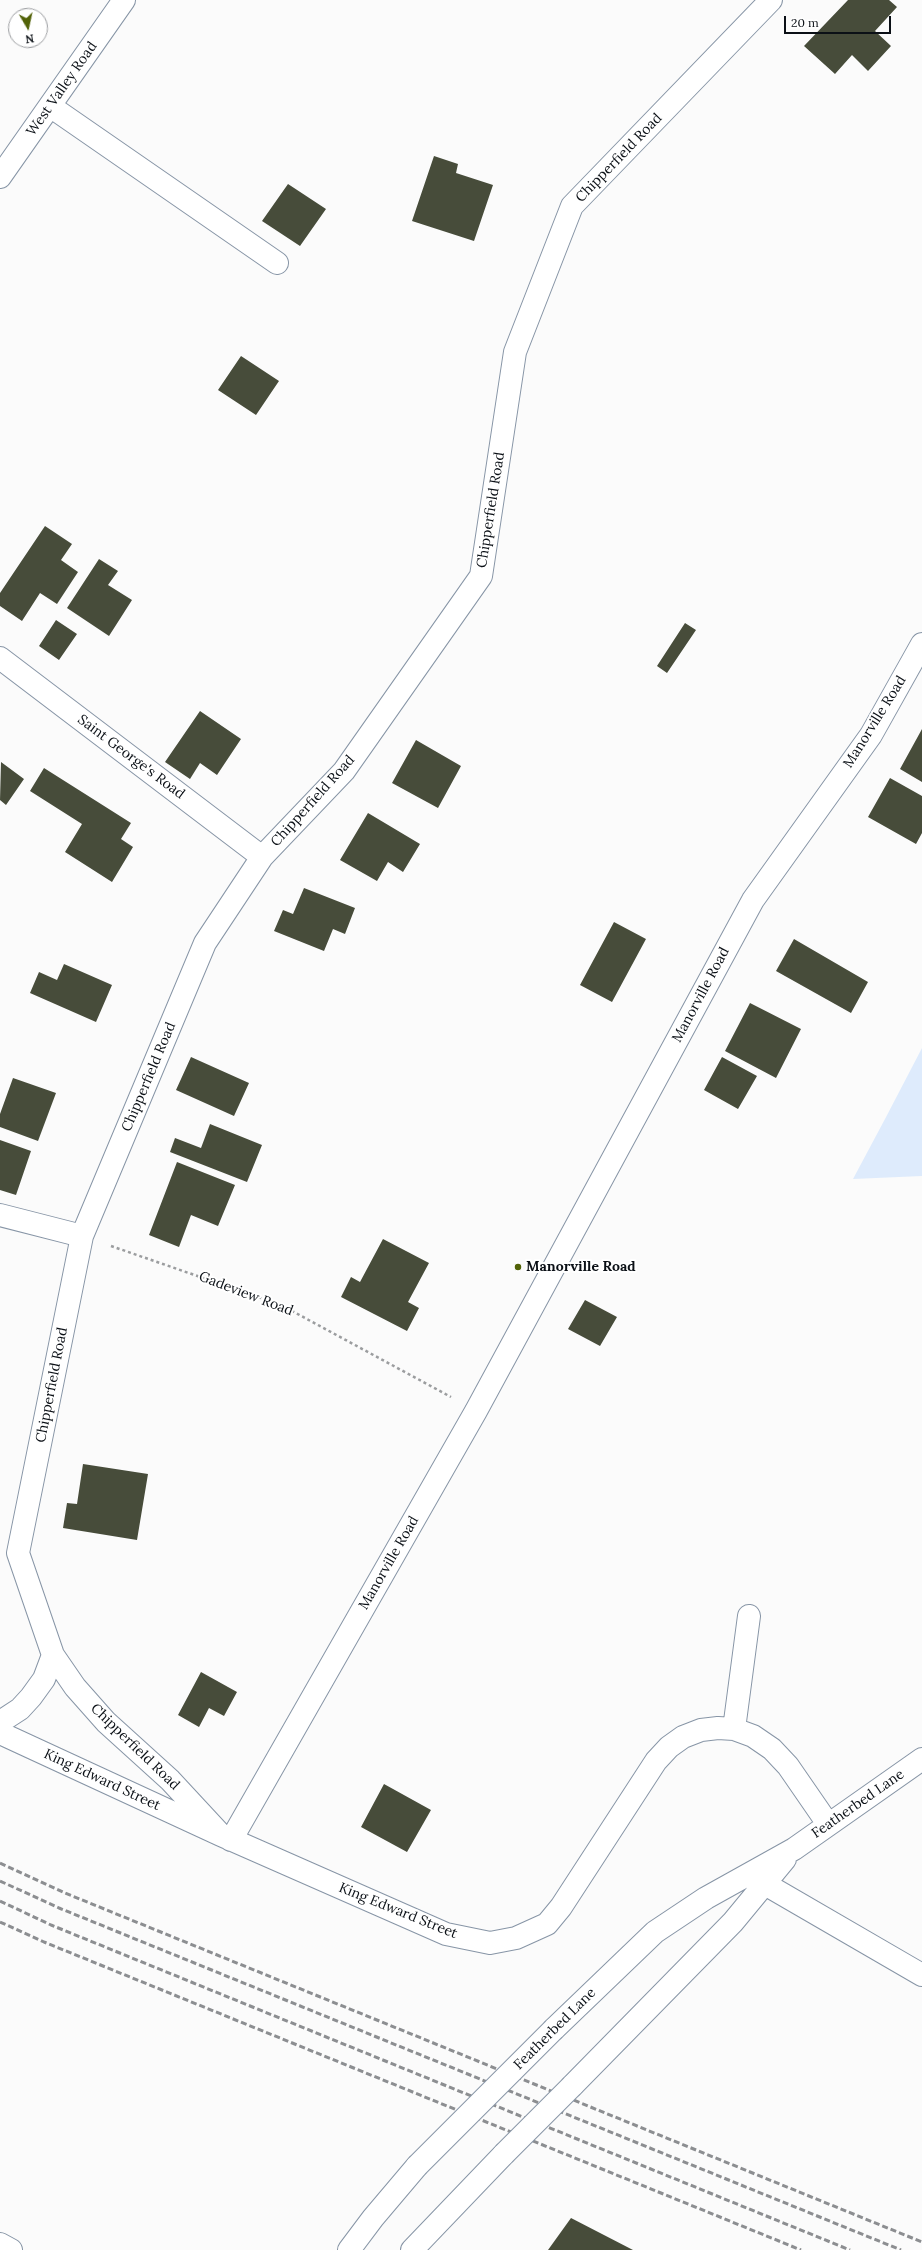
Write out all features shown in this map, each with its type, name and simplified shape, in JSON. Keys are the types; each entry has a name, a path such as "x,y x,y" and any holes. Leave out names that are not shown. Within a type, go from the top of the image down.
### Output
{"street":[{"name":"West Valley Road","path":"0,177 124,0"},
{"name":"Chipperfield Road","path":"226,1837 170,1780 101,1716 75,1687 53,1655 18,1553 82,1236 205,943 262,857 344,771 481,576 515,352 572,206 771,0"},
{"path":"50,106 277,263"},
{"name":"Manorville Road","path":"226,1837 476,1410 753,900 871,735 922,644"},
{"name":"Saint George's Road","path":"0,658 262,857"},
{"path":"0,1215 82,1236"},
{"path":"734,1729 749,1616"},
{"path":"0,1722 20,1708 31,1697 44,1679 53,1655"},
{"name":"King Edward Street","path":"0,1733 226,1837 446,1934 490,1943 516,1938 547,1924 561,1908 656,1761 669,1747 684,1737 701,1730 718,1728 734,1729 753,1736 772,1749 788,1766 828,1824"},
{"name":"Featherbed Lane","path":"350,2250 377,2212 417,2166 554,2029 655,1932 706,1898 794,1849 922,1759"},
{"name":"Featherbed Lane","path":"412,2250 732,1922 794,1849"},
{"path":"765,1884 922,1975"},
{"path":"0,2244 11,2250"}],"path":[{"name":"Gadeview Road","path":"82,1236 281,1304 476,1410"}],"shaded area":[{"path":"922,1048 922,1176 853,1179 885,1119"}],"building":[{"path":"848,0 889,0 897,7 875,31 891,46 868,71 852,55 835,74 804,46"},
{"path":"434,156 458,164 456,173 493,185 474,241 412,221"},
{"path":"288,184 326,209 300,246 262,221"},
{"path":"241,356 279,381 256,415 218,390"},
{"path":"45,526 72,544 61,560 78,572 57,604 40,593 22,621 0,606 0,593"},
{"path":"99,559 118,571 108,585 132,600 109,636 67,608"},
{"path":"56,620 77,634 59,660 39,646"},
{"path":"685,623 696,630 667,673 657,666"},
{"path":"200,711 241,739 217,775 200,763 190,779 165,762"},
{"path":"922,729 922,782 900,769"},
{"path":"416,740 461,766 438,808 392,783"},
{"path":"1,762 24,779 6,805 0,800"},
{"path":"44,768 131,823 121,839 133,847 112,882 65,852 82,824 30,791"},
{"path":"890,778 922,796 922,833 916,844 868,817"},
{"path":"368,813 420,844 403,872 388,862 377,881 340,860"},
{"path":"304,888 355,908 345,934 333,929 324,951 274,931 283,910 293,914"},
{"path":"614,922 646,939 612,1002 580,985"},
{"path":"794,939 868,982 851,1013 776,971"},
{"path":"64,964 112,985 96,1022 30,993 39,972 57,980"},
{"path":"750,1003 801,1029 776,1078 725,1051"},
{"path":"191,1057 249,1083 234,1116 176,1090"},
{"path":"722,1057 757,1076 738,1109 704,1090"},
{"path":"13,1078 56,1093 38,1141 0,1127 0,1114"},
{"path":"210,1124 262,1145 247,1182 170,1152 175,1138 201,1148"},
{"path":"0,1140 31,1151 16,1195 0,1190"},
{"path":"177,1162 235,1185 218,1226 191,1215 179,1247 149,1235"},
{"path":"383,1239 429,1263 408,1302 419,1308 407,1331 341,1297 351,1277 360,1282"},
{"path":"585,1300 617,1317 600,1346 568,1329"},
{"path":"83,1464 148,1474 137,1540 63,1528 67,1503 77,1504"},
{"path":"201,1672 237,1692 224,1716 209,1708 199,1727 178,1715"},
{"path":"384,1784 431,1810 407,1852 361,1827"},
{"path":"571,2218 633,2250 548,2250"}],"railway":[{"path":"0,1863 65,1893 922,2242"},
{"path":"0,1881 59,1908 901,2250"},
{"path":"0,1901 51,1925 850,2250"},
{"path":"0,1922 44,1942 801,2250"}],"place":[{"name":"Manorville Road","path":"518,1267"}]}
